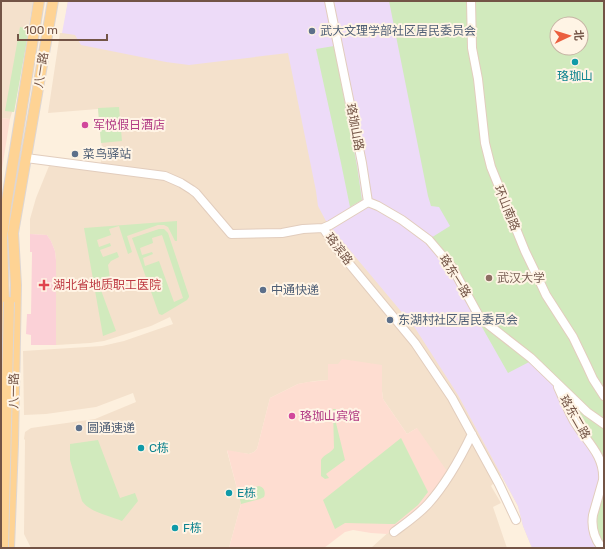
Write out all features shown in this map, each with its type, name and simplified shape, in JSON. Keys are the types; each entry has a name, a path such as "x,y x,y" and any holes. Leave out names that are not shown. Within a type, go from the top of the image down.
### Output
{"main road":[{"name":"八一路","path":"3,548 6,302 2,241 6,206 39,1"},
{"name":"八一路","path":"1,413 6,302 13,233 53,1"},
{"name":"八一路","path":"8,548 13,444 16,285 13,233"},
{"path":"1,443 13,444"}],"street":[{"name":"珞珈山路","path":"329,1 361,158 368,202"},
{"name":"环山南路","path":"472,1 472,48 478,80 485,143 491,168 525,251 541,285 573,337 593,379 604,396"},
{"name":"珞滨路","path":"26,158 170,178 196,193 231,234 282,233 303,229 323,228 338,250 415,342 452,398 499,484 516,520"},
{"path":"323,228 368,202"},
{"name":"珞东一路","path":"368,202 402,220 429,240 452,267 480,318 531,358 587,412 604,424"},
{"name":"珞东二路","path":"555,381 571,416 596,451 603,467 603,480 592,520 595,536 602,548"},
{"path":"394,532 421,511 434,496 452,471 472,434"}],"shaded area":[{"path":"1,1 33,1 14,112 12,112 10,119 1,118"},
{"path":"68,1 326,1 449,269 532,548 523,526 518,506 501,475 491,486 501,503 493,507 507,548 371,548 391,530 417,428 407,434 383,399 382,365 328,380 298,384 270,398 257,449 249,454 227,451 241,504 229,548 31,548 24,534 25,432 31,428 95,419 136,402 133,393 96,407 46,414 24,415 23,351 102,346 124,341 173,324 170,317 151,326 104,341 56,345 55,251 47,235 30,234 30,219 36,198 49,166 100,171 102,149 98,109 48,113 60,33 63,33"},
{"name":"武汉大学","path":"68,1 604,1 604,548 532,548 523,526 518,506 458,395 415,328 327,223 318,206 288,53 189,65 166,62 81,45 75,35 62,33"},
{"path":"1,118 10,119 1,175"},
{"name":"湖北省地质职工医院","path":"30,234 47,235 55,251 56,345 31,345 31,335 26,334 27,314 31,314 32,252 30,252"},
{"name":"珞珈山宾馆","path":"342,359 382,365 383,399 407,434 417,428 449,474 420,508 387,534 353,530 345,532 324,548 229,548 241,504 227,450 249,454 254,452 257,449 270,398 298,384 328,380 328,364 338,364"}],"green space":[{"path":"389,1 604,1 604,548 596,548 592,541 589,526 590,511 600,471 594,456 569,419 552,383 531,361 508,373 449,269 426,241 450,226 439,207 431,206"},
{"path":"20,27 29,29 14,112 5,111"},
{"path":"334,46 362,200 350,207 316,49"},
{"path":"119,107 122,141 101,143 98,108"},
{"path":"177,221 177,241 175,241 168,227 158,225 127,236 132,252 128,254 119,226 109,229 111,235 97,240 99,247 110,243 111,246 100,250 103,257 117,252 119,257 111,261 108,265 110,278 98,282 116,331 103,336 84,228"},
{"path":"159,229 164,229 168,233 189,296 187,300 162,315 159,314 132,238","holes":["162,235 183,298 174,302 159,261 145,266 143,258 153,254 152,252 142,255 140,248 153,243 152,238"]},
{"path":"333,409 336,409 336,423 345,460 326,474 329,478 325,479 321,476 321,460 334,448"},
{"path":"401,438 428,492 418,505 395,524 345,523 335,529 323,500"},
{"path":"98,440 120,498 135,493 138,501 122,521 95,511 85,505 82,501 70,460 70,444"},
{"path":"259,486 264,490 264,497 241,504 238,491"}],"place":[{"name":"武大文理学部社区居民委员会","path":"312,31"},
{"name":"珞珈山","path":"575,62"},
{"name":"军悦假日酒店","path":"85,125"},
{"name":"菜鸟驿站","path":"75,154"},
{"name":"武汉大学","path":"489,278"},
{"name":"湖北省地质职工医院","path":"44,285"},
{"name":"中通快递","path":"263,290"},
{"name":"东湖村社区居民委员会","path":"390,320"},
{"name":"珞珈山宾馆","path":"292,416"},
{"name":"圆通速递","path":"79,428"},
{"name":"C栋","path":"141,448"},
{"name":"E栋","path":"229,493"},
{"name":"F栋","path":"175,528"}]}
